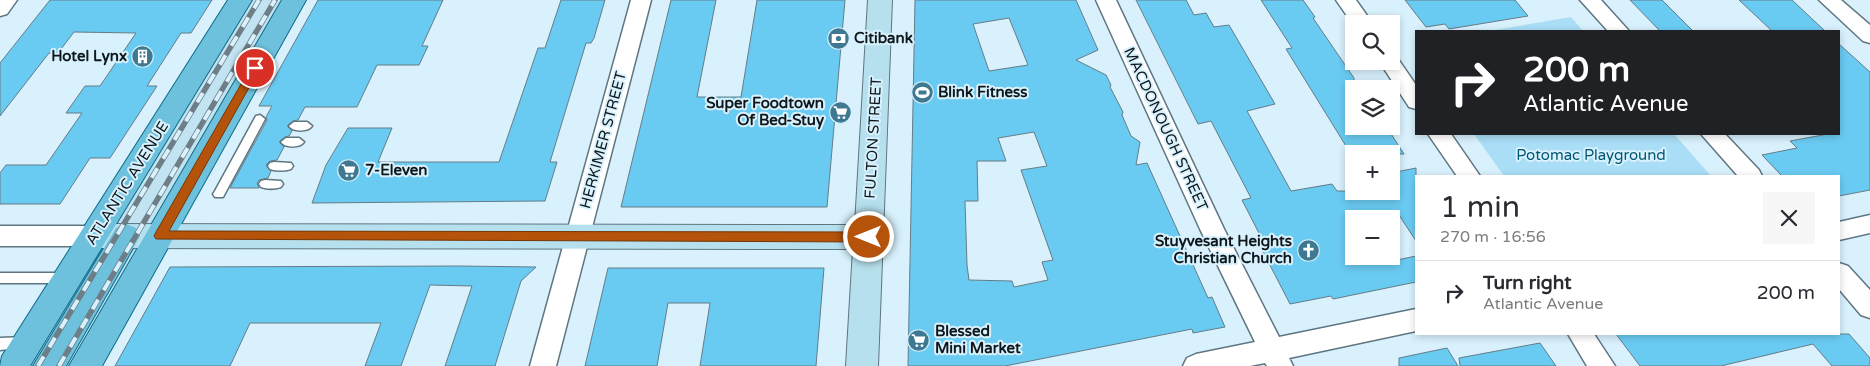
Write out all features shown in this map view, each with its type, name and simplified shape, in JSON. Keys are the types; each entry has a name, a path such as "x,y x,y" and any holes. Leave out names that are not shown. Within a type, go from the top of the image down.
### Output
{"main road":[{"name":"ATLANTIC AVENUE","path":"20,355 240,0"},
{"path":"85,366 294,0"},
{"path":"49,366 126,236"}],"street":[{"path":"0,9 7,0"},
{"name":"HERKIMER STREET","path":"543,366 641,0"},
{"name":"FULTON STREET","path":"862,366 880,0"},
{"name":"MACDONOUGH STREET","path":"1106,0 1212,229 1276,358"},
{"path":"1346,0 1357,15"},
{"path":"1590,0 1617,30"},
{"path":"1829,0 1870,36"},
{"path":"1395,70 1415,100"},
{"path":"1440,135 1468,175"},
{"path":"1713,135 1750,175"},
{"path":"1840,231 1870,224"},
{"path":"0,236 869,237"},
{"path":"1840,274 1870,307"},
{"path":"1196,366 1276,358 1415,320"},
{"path":"1581,335 1602,366"}],"lane":[{"path":"224,188 259,124"},
{"path":"294,126 307,126"},
{"path":"286,142 299,142"},
{"path":"274,166 287,166"},
{"path":"265,184 277,184"},
{"path":"0,278 68,278"},
{"path":"0,344 20,355"}],"shaded area":[{"path":"249,0 282,0 67,366 23,366"}],"green space":[{"path":"1571,17 1582,30 1495,30"},
{"name":"Potomac Playground","path":"1475,135 1675,135 1710,175 1503,175"}],"building":[{"path":"50,0 212,0 191,33 181,33 147,86 157,86 110,158 90,158 60,204 0,204 0,173 6,165 46,165 82,113 66,113 85,86 100,86 136,33 74,32 58,53 49,53 0,116 0,63"},
{"path":"318,0 443,0 422,46 428,46 419,65 377,65 357,107 305,107 298,120 288,125 292,131 289,136 280,141 284,147 277,160 270,161 266,165 271,171 268,178 259,180 257,183 259,188 230,188 267,120 266,117 272,106 259,106"},
{"path":"561,0 605,0 594,38 591,43 586,43 550,162 557,162 545,201 312,203 326,165 348,128 392,128 378,162 499,162 538,48 545,48"},
{"path":"671,0 716,0 697,97 741,97 757,0 845,0 827,207 621,207"},
{"path":"915,0 1076,0 1098,50 1076,60 1106,75 1123,112 1122,115 1131,136 1140,142 1136,165 1147,163 1208,298 1212,297 1225,327 1193,333 1192,329 1005,366 908,366","holes":["1009,18 1028,65 989,71 973,24","1034,132 1047,166 1021,170 1053,260 1042,262 1048,280 1014,287 1012,281 969,280 965,201 978,201 977,161 1006,161 998,138"]},
{"path":"1136,0 1186,0 1194,15 1206,13 1214,27 1229,25 1275,104 1247,111 1291,191 1332,184 1337,191 1345,191 1345,200 1400,200 1400,171 1416,168 1415,239 1400,217 1400,210 1345,210 1345,265 1400,265 1400,259 1415,256 1415,282 1333,299 1331,296 1290,304 1259,244 1264,243 1242,200 1251,198 1211,121 1198,124"},
{"path":"1261,0 1303,0 1345,65 1345,70 1349,70 1354,78 1354,80 1345,80 1345,135 1392,135 1398,145 1345,145 1286,49 1292,48"},
{"path":"1405,0 1515,0 1528,16 1449,29 1445,24 1426,27"},
{"path":"1630,0 1662,0 1692,30 1659,30"},
{"path":"1739,0 1792,0 1824,30 1771,30"},
{"path":"1840,45 1870,72 1870,190 1840,196 1840,175 1781,175 1762,155 1797,148 1790,141 1823,135 1840,135"},
{"path":"170,267 536,267 521,281 495,366 445,366 472,286 430,285 401,366 365,366 381,323 250,323 230,366 115,366"},
{"path":"608,268 824,268 816,366 700,366 710,303 668,303 657,366 585,366"},
{"path":"1849,334 1870,358 1870,366 1832,366 1813,344 1721,366 1640,366 1617,335"},
{"path":"1540,343 1556,366 1460,366 1459,358"},
{"path":"1447,348 1458,366 1399,366 1399,358"}],"railway":[{"path":"38,366 259,0"},
{"path":"59,366 275,0"}],"place":[{"name":"Citibank","path":"838,38"},
{"name":"Hotel Lynx","path":"143,56"},
{"name":"Blink Fitness","path":"922,92"},
{"name":"Super Foodtown Of Bed-Stuy","path":"840,112"},
{"name":"7-Eleven","path":"349,170"},
{"name":"Stuyvesant Heights Christian Church","path":"1308,250"},
{"name":"Blessed Mini Market","path":"919,340"}],"route":[{"path":"255,68 160,236 869,237"}]}
